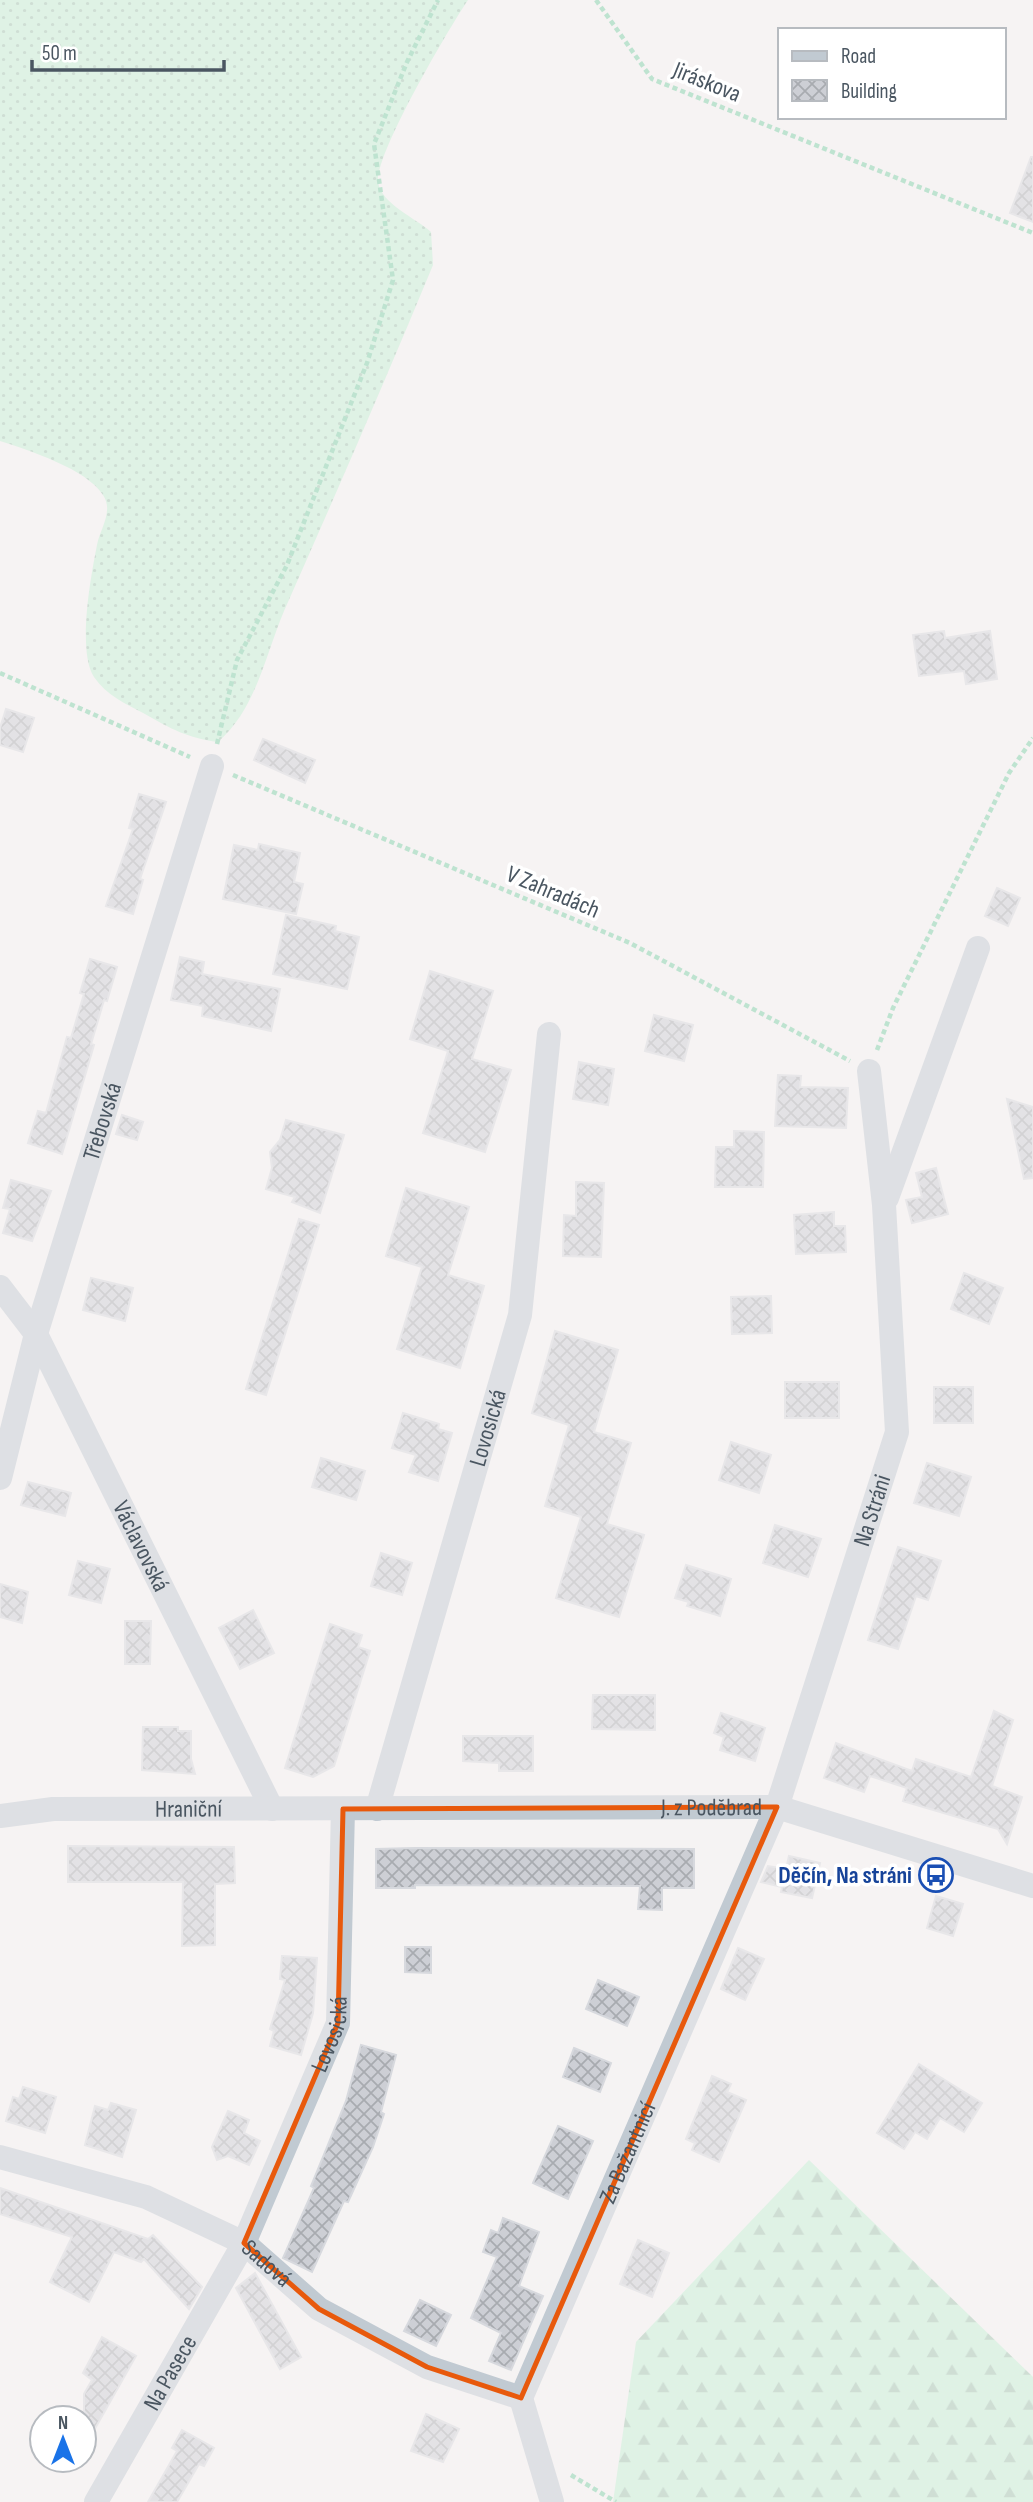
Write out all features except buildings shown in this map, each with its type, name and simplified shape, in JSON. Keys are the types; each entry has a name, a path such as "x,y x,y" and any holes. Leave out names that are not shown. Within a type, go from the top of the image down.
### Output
{"street":[{"name":"Třebovská","path":"0,1478 36,1334 212,766"},
{"name":"Na Stráni","path":"884,1205 978,948"},
{"name":"Lovosická","path":"377,1809 520,1315 549,1034"},
{"name":"Na Stráni","path":"777,1807 897,1432 884,1205 869,1071"},
{"name":"Václavovská","path":"0,1287 36,1334 272,1809"},
{"name":"J. z Poděbrad","path":"377,1809 777,1807 1033,1886"},
{"name":"Za Bažantnicí","path":"521,2398 777,1807"},
{"name":"Hraniční","path":"0,1816 53,1809 377,1809"},
{"name":"Lovosická","path":"244,2243 338,2023 343,1809"},
{"name":"Sadová","path":"0,2157 146,2197 244,2243 319,2309 428,2367 521,2398"},
{"name":"Na Pasece","path":"96,2502 244,2243"},
{"path":"521,2398 552,2502"}],"path":[{"path":"212,766 237,660 287,565 366,362 393,280 374,144 407,62 438,0"},
{"name":"Jiráskova","path":"596,0 652,79 1033,233"},
{"name":"V Zahradách","path":"0,673 630,943 869,1071"},
{"path":"869,1071 911,971 1009,773 1033,738"},
{"path":"541,2462 590,2484 616,2502"}],"highlighted area":[{"path":"777,1807 521,2398 427,2367 319,2309 244,2243 338,2023 343,1809"}],"green space":[{"path":"0,0 468,0 400,119 380,167 378,182 385,197 392,204 431,232 433,265 284,611 251,698 231,729 218,742 189,735 163,724 117,698 104,689 94,677 86,649 87,612 97,545 107,514 106,501 95,486 71,469 0,441"},
{"path":"809,2160 1033,2377 1033,2502 613,2502 636,2342"}],"place":[{"name":"Děčín, Na stráni","path":"936,1875"}]}
